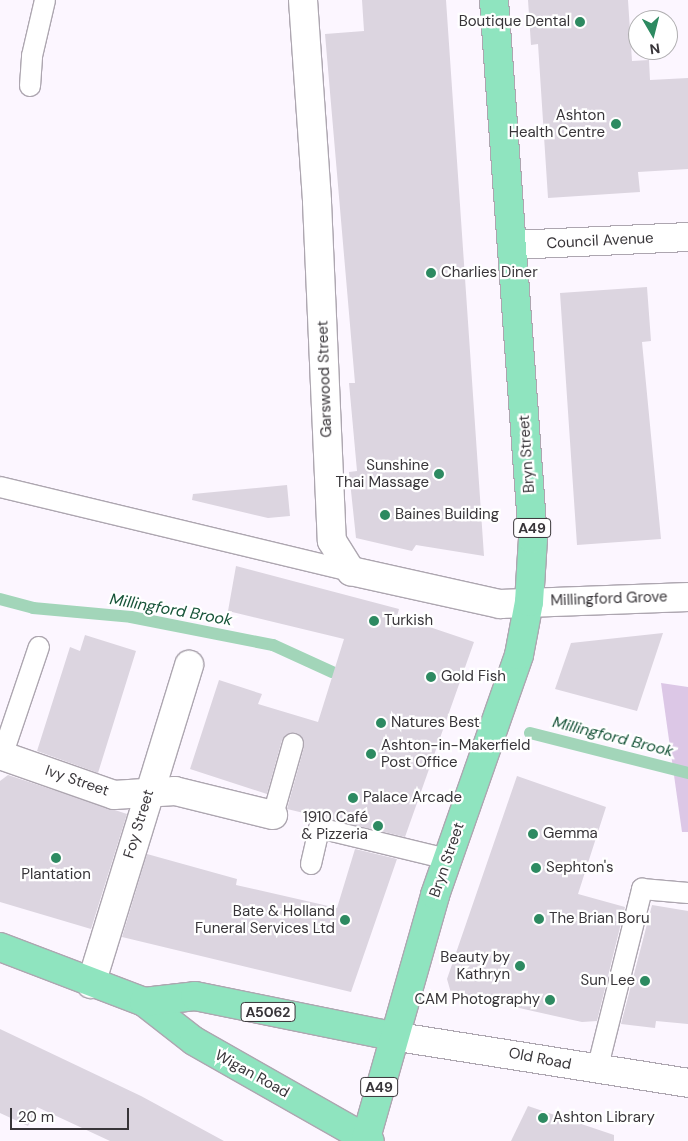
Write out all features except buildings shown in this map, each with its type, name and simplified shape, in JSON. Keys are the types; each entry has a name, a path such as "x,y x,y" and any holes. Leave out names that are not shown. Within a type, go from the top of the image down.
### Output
{"main road":[{"name":"Bryn Street","path":"392,1036 447,859 519,655 530,602 533,539 494,0"},
{"name":"Wigan Road","path":"0,947 91,984 144,1002 194,1041 368,1139 392,1036 195,996 144,1002"}],"street":[{"name":"Garswood Street","path":"303,0 332,541 351,571"},
{"name":"Council Avenue","path":"512,245 688,237"},
{"path":"351,571 500,604 530,602"},
{"name":"Millingford Grove","path":"530,602 688,597"},
{"name":"Foy Street","path":"91,984 147,794 189,665"},
{"name":"Ivy Street","path":"1,755 114,795 175,791 273,815"},
{"name":"Old Road","path":"392,1036 688,1084"}],"lane":[{"path":"30,86 32,56 45,0"},
{"path":"0,487 351,571"},
{"path":"1,755 39,647"},
{"path":"273,815 293,744"},
{"path":"311,864 319,828 447,859"},
{"path":"597,1070 642,889 688,893"}],"shaded area":[{"path":"661,683 688,687 688,832 682,832"}],"waterway":[{"name":"Millingford Brook","path":"0,599 33,608 131,617 273,645 332,672"},
{"name":"Millingford Brook","path":"530,733 688,773"}],"place":[{"name":"Boutique Dental","path":"580,22"},
{"name":"Ashton Health Centre","path":"616,124"},
{"name":"Charlies Diner","path":"431,273"},
{"name":"Sunshine Thai Massage","path":"439,474"},
{"name":"Baines Building","path":"385,515"},
{"name":"Turkish","path":"374,621"},
{"name":"Gold Fish","path":"431,677"},
{"name":"Natures Best","path":"381,723"},
{"name":"Ashton-in-Makerfield Post Office","path":"371,754"},
{"name":"Palace Arcade","path":"353,798"},
{"name":"1910 Café & Pizzeria","path":"378,826"},
{"name":"Gemma","path":"533,834"},
{"name":"Plantation","path":"56,858"},
{"name":"Sephton's","path":"536,868"},
{"name":"The Brian Boru","path":"539,919"},
{"name":"Bate & Holland Funeral Services Ltd","path":"345,920"},
{"name":"Beauty by Kathryn","path":"520,966"},
{"name":"Sun Lee","path":"645,981"},
{"name":"CAM Photography","path":"550,1000"},
{"name":"Ashton Library","path":"543,1118"}]}
